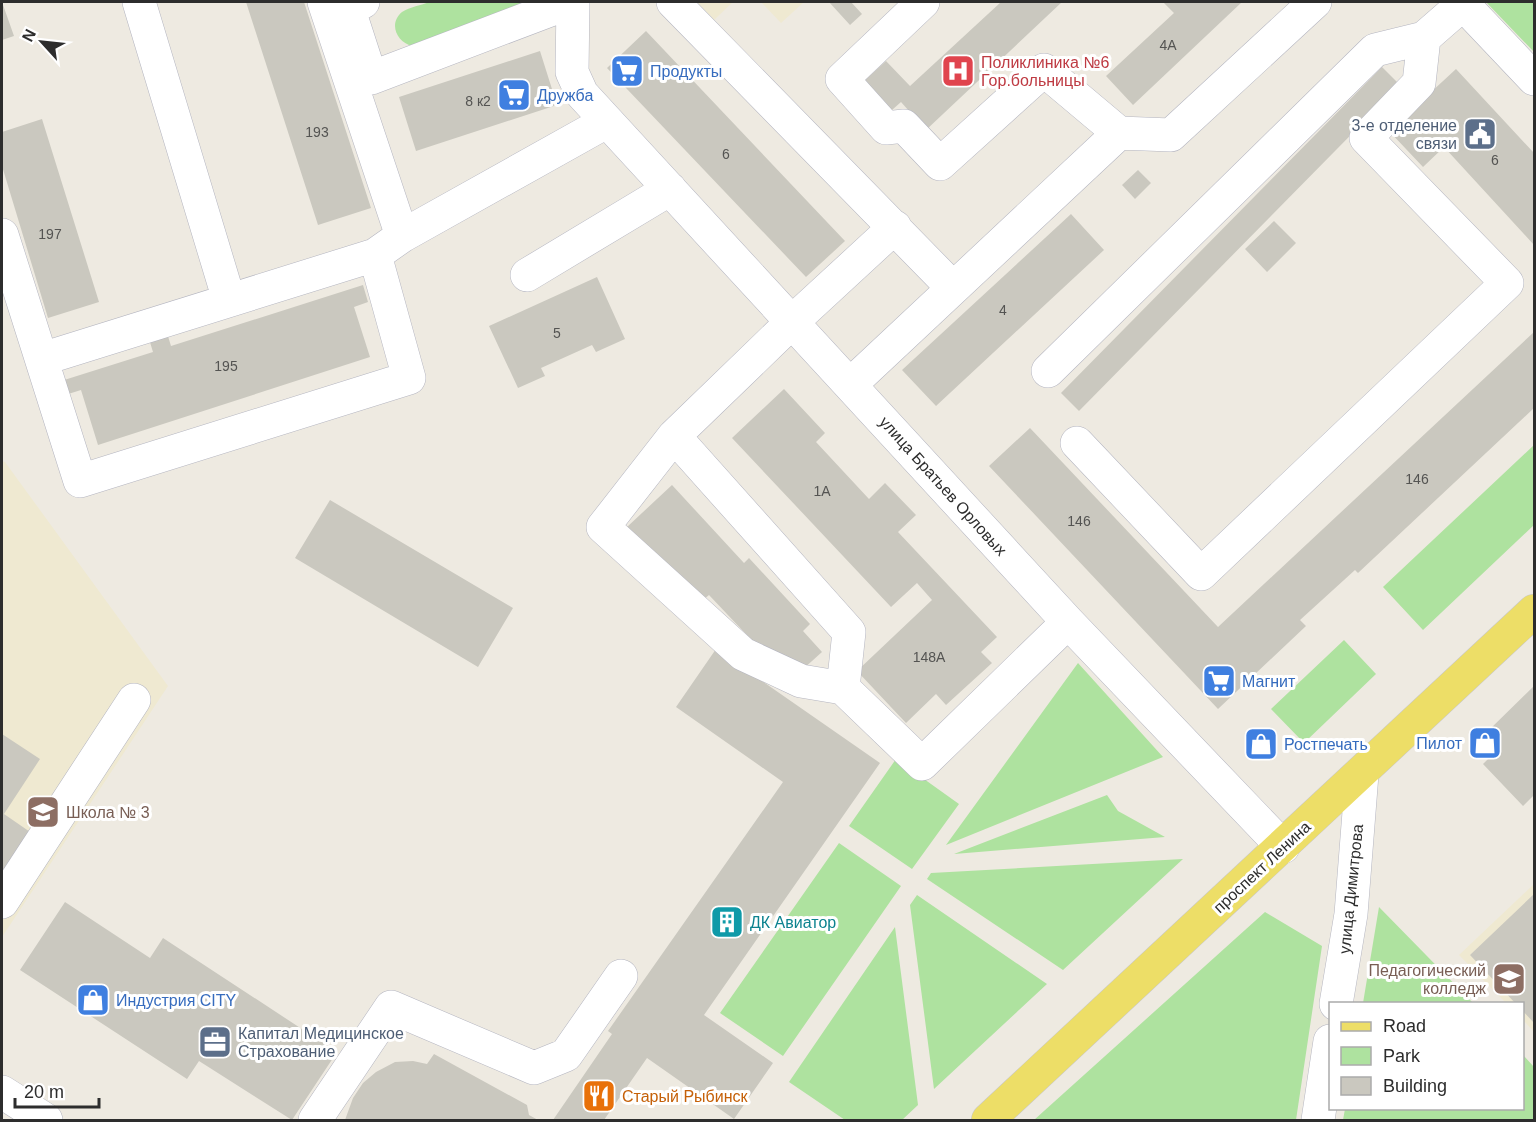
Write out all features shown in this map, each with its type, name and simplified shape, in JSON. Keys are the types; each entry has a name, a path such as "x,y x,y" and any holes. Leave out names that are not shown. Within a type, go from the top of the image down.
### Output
{"main road":[{"name":"проспект Ленина","path":"988,1120 1362,774 1534,610"}],"street":[{"path":"139,2 229,300"},
{"path":"324,2 402,236"},
{"path":"363,2 348,7 371,78 572,2"},
{"name":"улица Братьев Орловых","path":"572,2 572,72 582,94 1068,622 1283,847"},
{"path":"673,2 953,288"},
{"path":"923,2 842,79 886,128 904,126 940,164 1044,70 1119,133 1171,135 1315,2"},
{"path":"1048,370 1374,51 1424,38 1462,3 1534,79"},
{"path":"1077,443 1201,574 1506,283 1366,138 1419,83 1424,38"},
{"path":"42,359 375,255 402,236 606,122"},
{"path":"851,384 1119,133"},
{"path":"527,275 670,189"},
{"path":"895,227 674,436 603,527 743,654 801,681 843,688 922,764 1068,622"},
{"path":"2,235 80,481 409,378 375,255"},
{"path":"674,436 849,632 843,688"},
{"path":"2,902 134,700"},
{"name":"улица Димитрова","path":"1336,1002 1351,914 1362,774"},
{"path":"315,1120 391,1007 534,1068 566,1056 621,976"},
{"path":"1318,1120 1329,1048"},
{"path":"2,1092 45,1120"}],"shaded area":[{"path":"697,2 733,2 714,20"},
{"path":"761,2 804,2 781,23"},
{"name":"Школа № 3","path":"2,461 5,462 168,686 2,937"},
{"name":"Педагогический колледж","path":"1534,884 1534,1032 1524,1021 1524,1002 1505,1002 1459,955"}],"green space":[{"path":"430,2 536,2 412,46 402,41 395,27 398,17 405,10"},
{"path":"1486,2 1534,2 1534,52"},
{"path":"1534,445 1534,525 1423,630 1383,587"},
{"path":"1344,640 1376,674 1304,743 1271,709"},
{"path":"1078,663 1163,757 946,845"},
{"path":"896,759 959,804 912,869 849,826"},
{"path":"1107,795 1118,811 1165,837 954,854"},
{"path":"839,843 901,886 783,1056 720,1013"},
{"path":"1183,859 1063,970 927,879 931,873"},
{"path":"917,895 1047,984 934,1089 910,905"},
{"path":"1379,907 1472,1002 1363,1002"},
{"path":"1265,912 1322,946 1296,1120 1034,1120"},
{"path":"895,927 918,1105 902,1120 845,1120 789,1082"},
{"path":"1524,1056 1534,1067 1534,1120 1343,1120 1345,1110 1524,1110"}],"building":[{"path":"2,2 14,36 2,40"},
{"path":"246,2 304,2 371,208 318,225"},
{"path":"829,2 851,2 862,14 850,25"},
{"name":"Поликлиника №6 Гор.больницы","path":"1001,2 1062,2 926,130 901,102 892,110 864,81 886,61 910,86"},
{"name":"Поликлиника №6 Гор.больницы","path":"1163,2 1242,2 1133,105 1106,76 1174,13"},
{"path":"646,31 845,241 806,277 607,68"},
{"path":"540,51 557,105 416,151 399,97"},
{"path":"1382,67 1400,85 1079,411 1061,393"},
{"path":"1456,69 1534,153 1534,245 1444,147 1423,167 1389,131"},
{"path":"42,119 99,302 48,318 2,166 2,132"},
{"path":"1138,170 1151,183 1135,199 1122,185"},
{"path":"1071,214 1104,250 936,406 902,370"},
{"path":"1274,221 1296,243 1267,272 1245,249"},
{"path":"597,277 625,339 596,352 592,345 541,368 545,376 518,388 489,326"},
{"path":"363,285 368,302 354,307 370,357 98,445 81,390 65,395 61,381 153,352 149,339 167,333 171,346"},
{"path":"1534,332 1534,408 1358,573 1355,570 1300,620 1306,626 1218,709 989,466 1030,428 1218,627"},
{"path":"784,389 825,433 816,442 869,499 885,483 916,515 898,532 997,637 981,652 992,663 946,705 936,694 906,723 857,671 932,600 917,583 891,607 732,438"},
{"path":"672,485 744,563 749,558 810,624 803,631 822,652 802,670 762,651 709,595 702,601 627,527"},
{"path":"330,500 513,608 478,667 295,558"},
{"path":"716,649 880,763 704,1015 773,1063 734,1119 647,1058 604,1120 553,1120 612,1034 608,1031 783,782 676,707"},
{"path":"1534,686 1534,795 1523,806 1483,764 1489,758 1480,749 1493,736 1488,731"},
{"name":"Ростпечать","path":"1259,732 1272,747 1262,756 1249,742"},
{"path":"2,734 40,759 4,814 33,834 8,872 2,868"},
{"name":"Педагогический колледж","path":"1534,894 1534,1023 1524,1012 1524,1002 1514,1002 1470,955"},
{"path":"65,902 150,958 163,938 337,1052 292,1120 199,1061 187,1079 20,970"},
{"path":"434,1054 527,1105 529,1115 538,1120 345,1120 353,1098 363,1083 376,1072 395,1062 413,1061 427,1064"}],"place":[{"name":"Продукты","path":"627,71"},
{"name":"Поликлиника №6 Гор.больницы","path":"958,71"},
{"name":"Дружба","path":"514,95"},
{"name":"3-е отделение связи","path":"1480,134"},
{"name":"Магнит","path":"1219,681"},
{"name":"Пилот","path":"1485,743"},
{"name":"Ростпечать","path":"1261,744"},
{"name":"Школа № 3","path":"43,812"},
{"name":"ДК Авиатор","path":"727,922"},
{"name":"Педагогический колледж","path":"1509,979"},
{"name":"Индустрия CITY","path":"93,1000"},
{"name":"Капитал Медицинское Страхование","path":"215,1042"},
{"name":"Старый Рыбинск","path":"599,1096"}]}
